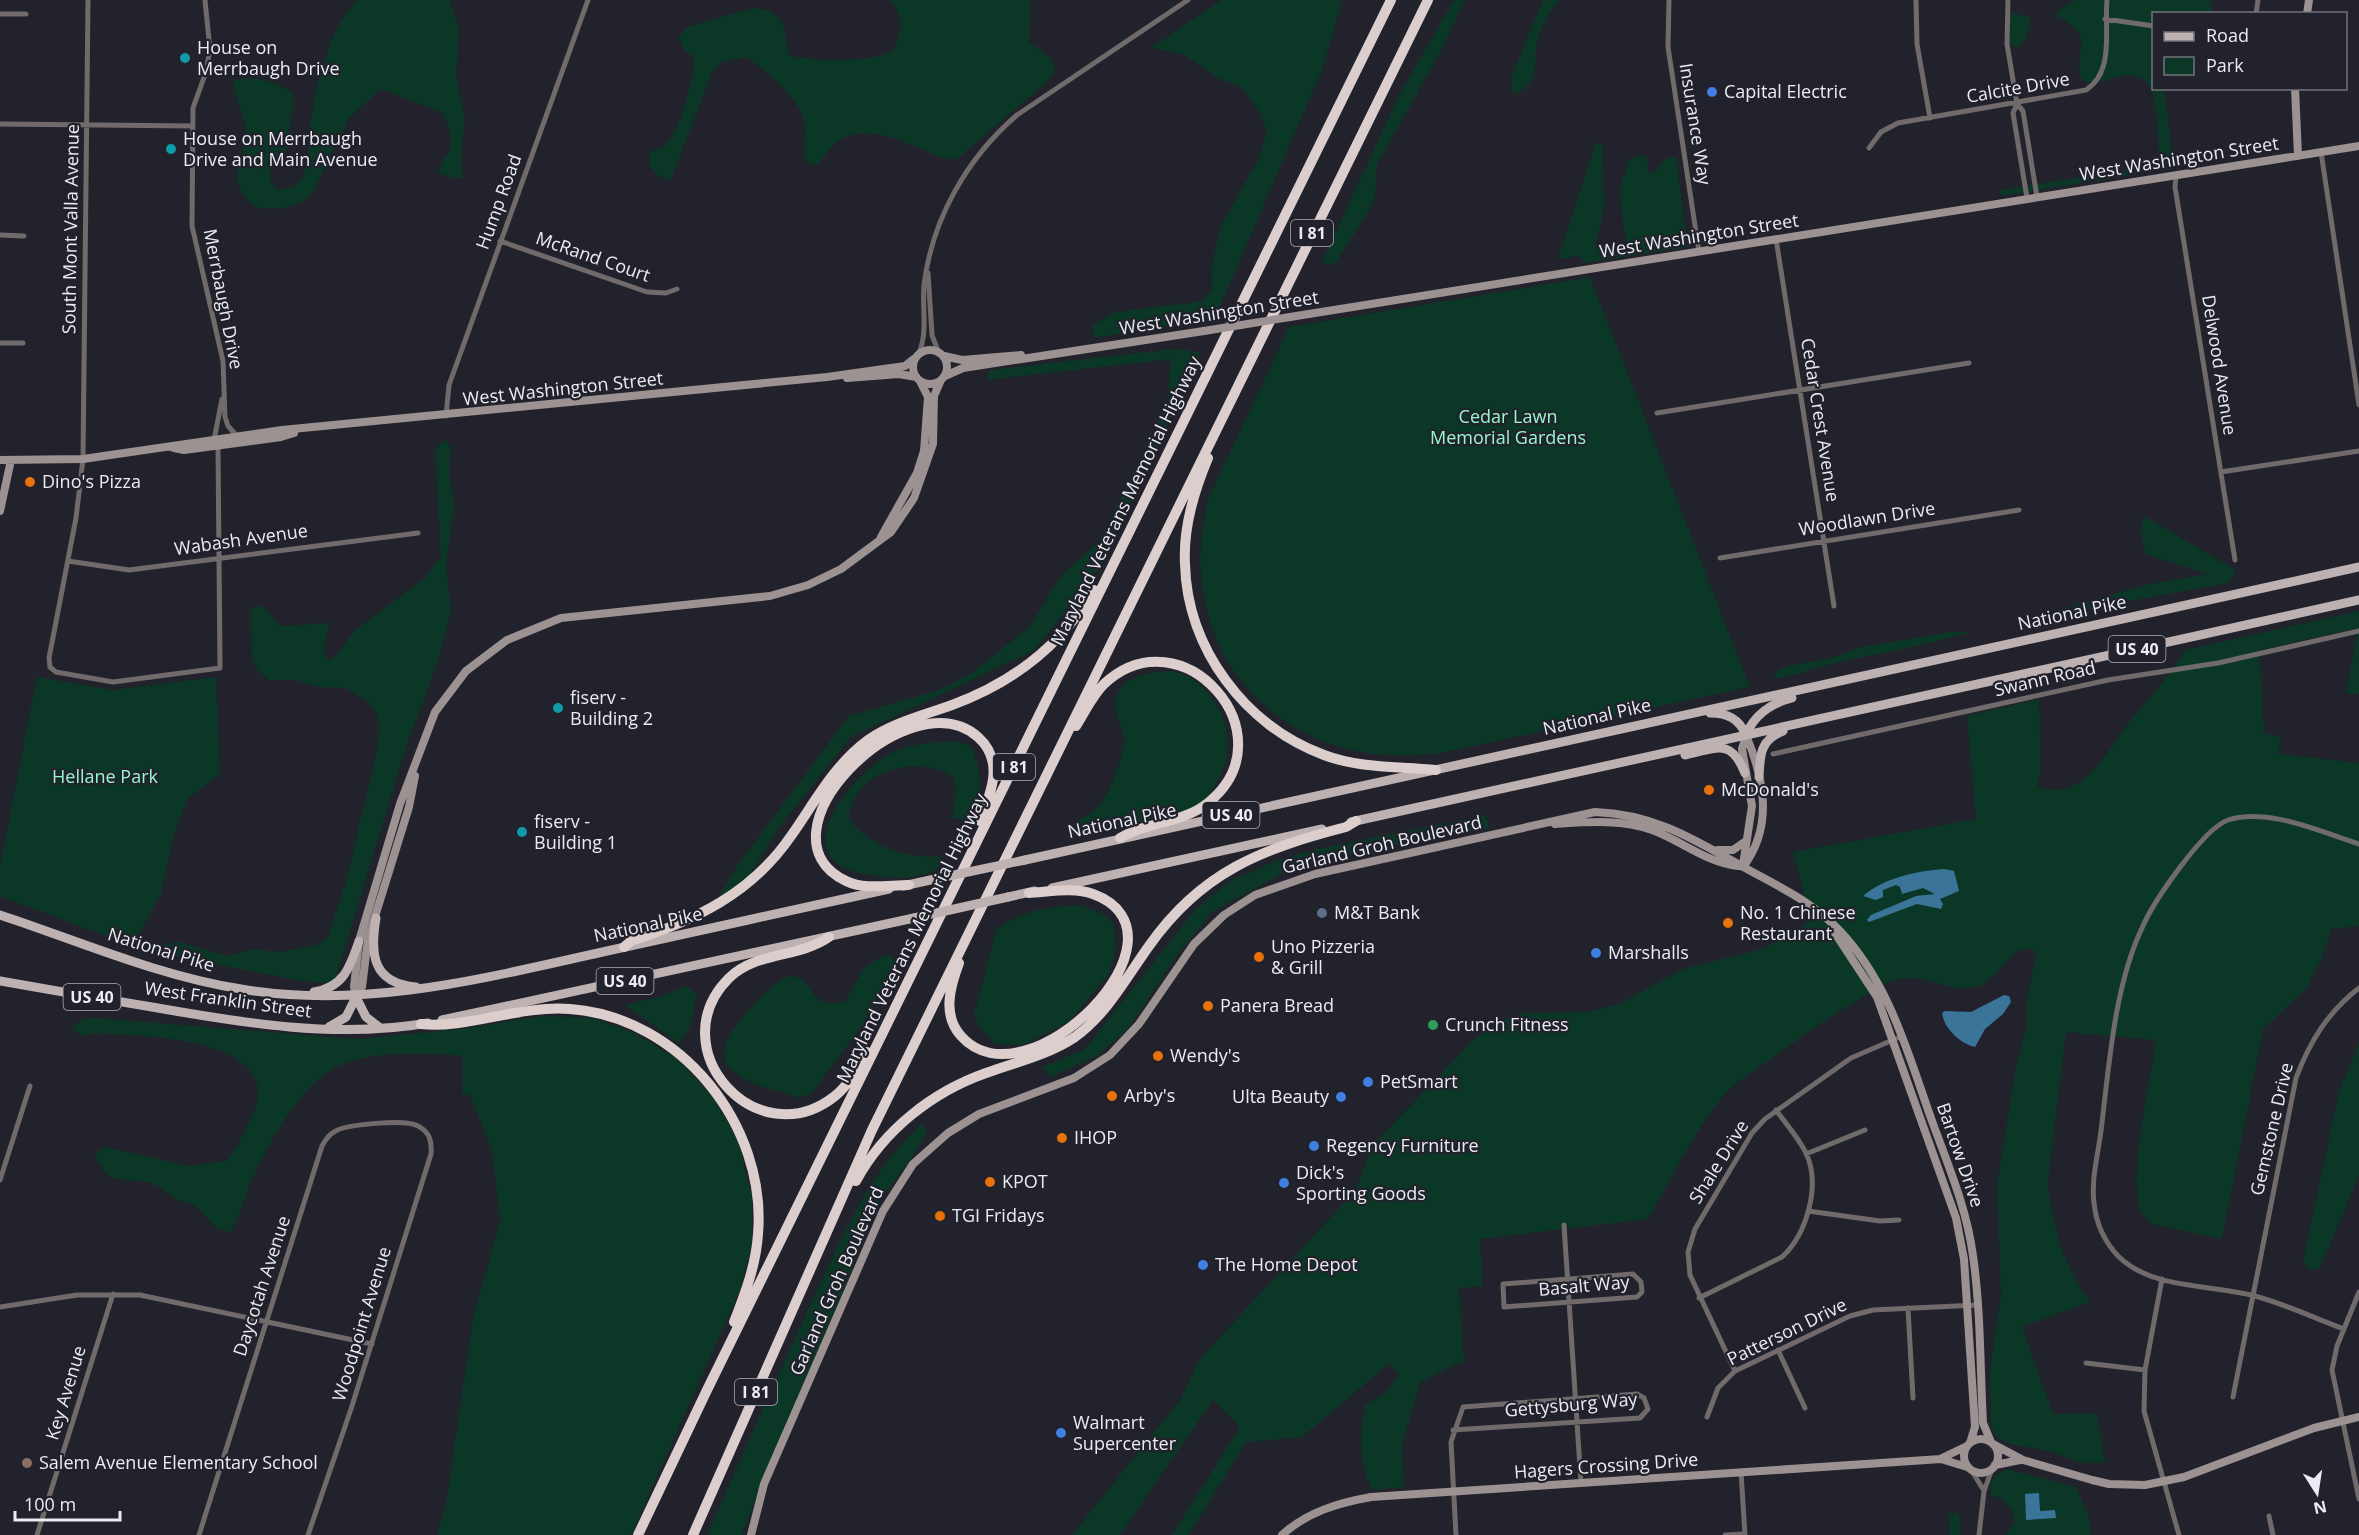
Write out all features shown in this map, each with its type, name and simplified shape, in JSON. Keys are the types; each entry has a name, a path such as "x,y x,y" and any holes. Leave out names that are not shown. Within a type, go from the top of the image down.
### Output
{"highway":[{"name":"Maryland Veterans Memorial Highway","path":"638,1535 707,1390 1390,0"},
{"name":"I 81","path":"693,1535 877,1120 991,884 1428,0"},
{"path":"1260,339 1205,465 1193,500 1186,533 1187,589 1202,640 1215,665 1246,704 1294,741 1346,762 1373,767 1436,770"},
{"path":"624,947 631,941 706,912 749,883 791,837 837,769 869,740 903,722 992,688 1036,659 1072,624 1135,520"},
{"path":"1023,820 1092,699 1103,686 1124,671 1149,663 1177,665 1190,669 1214,685 1231,710 1237,738 1234,767 1229,779 1209,803 1180,818 1132,831 1120,838"},
{"path":"909,885 856,884 834,873 824,862 815,840 821,810 829,794 851,767 890,738 924,725 938,723 961,727 970,731 988,749 994,770 994,783 948,901"},
{"path":"818,1250 871,1157 910,1116 963,1082 1041,1054 1074,1037 1104,1011 1165,924 1195,893 1229,869 1276,847 1346,827 1356,821"},
{"path":"991,884 955,974 949,1003 949,1014 958,1033 975,1048 986,1052 1016,1052 1038,1045 1070,1029 1098,1005 1124,962 1127,935 1124,923 1111,905 1092,894 1079,891 1029,893"},
{"path":"829,937 819,944 770,956 741,969 730,977 713,1001 706,1028 706,1044 710,1061 727,1089 750,1107 767,1112 796,1113 817,1107 837,1095 855,1072 912,974"},
{"path":"421,1024 437,1026 529,1009 571,1009 593,1012 653,1036 687,1061 712,1087 738,1128 751,1162 756,1186 758,1232 756,1254 744,1296 707,1390"}],"main road":[{"name":"National Pike","path":"0,915 174,974 241,989 294,995 356,997 461,984 2359,567"},
{"name":"US 40","path":"381,1028 421,1024 829,937 2359,600"},
{"path":"1696,712 1727,714 1736,719 1746,735 1755,719 1782,700 1871,679 1877,673"},
{"path":"1758,777 1761,751 1766,739 1803,722"},
{"path":"1530,783 1542,785 1721,747 1735,752 1745,773"},
{"path":"376,918 371,947 379,967 393,981 416,987 461,984"},
{"path":"294,995 325,990 340,982 349,968 359,941"},
{"name":"West Franklin Street","path":"0,981 183,1013 327,1029 381,1028"},
{"path":"356,997 371,1023 381,1028"},
{"path":"327,1029 346,1017 356,997"}],"street":[{"name":"South Mont Valla Avenue","path":"50,667 49,658 68,561 83,459 88,0"},
{"name":"Merrbaugh Drive","path":"205,0 210,36 209,60 194,108 193,239 223,362 226,422 237,436"},
{"name":"Hump Road","path":"446,416 449,385 588,0"},
{"path":"882,537 917,473 924,451 928,397 913,370 924,341 922,304 938,230 950,200 970,164 1001,129 1041,98 1188,0"},
{"name":"Insurance Way","path":"1669,0 1668,47 1699,252"},
{"path":"1916,0 1917,44 1930,118"},
{"path":"2008,0 2007,44 2017,104 2023,111 2037,197"},
{"name":"Calcite Drive","path":"1869,148 1881,132 1891,126 2078,93 2093,85 2104,67 2107,0"},
{"path":"0,14 26,14"},
{"path":"2105,19 2152,26"},
{"path":"2295,90 2298,156"},
{"path":"2017,104 2013,113 2027,198"},
{"path":"0,124 193,126"},
{"name":"West Washington Street","path":"943,378 963,368 2359,146"},
{"path":"2321,152 2359,405"},
{"name":"Delwood Avenue","path":"2176,175 2175,187 2235,560"},
{"path":"0,235 24,236"},
{"name":"Cedar Crest Avenue","path":"1776,239 1834,606"},
{"name":"McRand Court","path":"500,241 647,292 666,293 677,289"},
{"path":"356,997 354,987 359,941 400,804 435,712 466,672 492,649 522,632 550,621 583,615 726,601 790,591 841,569 891,532 906,513 921,483 933,444 934,396 948,366 932,335 928,273"},
{"path":"0,343 23,343"},
{"path":"917,356 930,349 941,353"},
{"name":"West Washington Street","path":"941,353 962,360 1043,355"},
{"name":"West Washington Street","path":"216,443 237,436 813,379 905,366 917,356"},
{"path":"1657,413 1969,363"},
{"name":"West Washington Street","path":"827,377 899,374 918,379"},
{"path":"918,379 931,384 943,378"},
{"name":"Merrbaugh Drive","path":"50,667 62,674 113,682 220,668 216,443 224,392"},
{"name":"West Washington Street","path":"0,460 83,459 174,448 183,444 281,437 301,430"},
{"path":"2221,472 2359,451"},
{"path":"0,511 11,460"},
{"name":"Woodlawn Drive","path":"1720,558 2019,510"},
{"name":"Wabash Avenue","path":"68,561 129,570 418,533"},
{"name":"Swann Road","path":"1773,754 2108,680 2218,663 2359,631"},
{"path":"1743,867 1752,806 1742,749 1746,735"},
{"path":"1743,867 1756,846 1764,821 1758,777 1746,735"},
{"path":"356,997 362,987 368,939 409,807 418,757"},
{"name":"Garland Groh Boulevard","path":"751,1535 764,1484 883,1210 897,1186 932,1145 979,1114 1074,1078 1110,1055 1140,1024 1176,968 1201,936 1224,915 1255,895 1315,874 1578,814 1615,813 1660,822 1743,867"},
{"path":"2344,1329 2253,1296 2162,1279 2141,1272 2118,1256 2104,1238 2096,1215 2094,1185 2115,1023 2141,928 2156,902 2208,832 2225,821 2246,815 2263,815 2359,844"},
{"name":"Garland Groh Boulevard","path":"1542,824 1596,822 1634,825 1653,830 1721,864 1743,867"},
{"path":"1713,849 1729,851 1746,841"},
{"name":"Bartow Drive","path":"1743,867 1786,888 1815,907 1839,930 1873,972 1885,992 1965,1214 1974,1258 1983,1423 1992,1443"},
{"name":"Bartow Drive","path":"1815,907 1836,934 1877,997 1956,1218 1964,1258 1975,1427 1969,1444"},
{"name":"Gemstone Drive","path":"2233,1397 2296,1078 2318,1030 2337,1005 2359,988"},
{"name":"Shale Drive","path":"1735,1371 1699,1298 1688,1264 1690,1239 1752,1133 1776,1110 1851,1058 1902,1036"},
{"path":"0,1180 30,1086"},
{"path":"1699,1298 1782,1257 1799,1238 1808,1211 1812,1177 1806,1154 1776,1110"},
{"name":"Daycotah Avenue","path":"199,1535 322,1146 335,1130 347,1126 402,1123 418,1125"},
{"name":"Woodpoint Avenue","path":"308,1535 372,1344 431,1154 430,1137 418,1125"},
{"path":"1806,1154 1865,1130"},
{"path":"1808,1211 1880,1221 1899,1220"},
{"path":"1564,1226 1581,1483"},
{"name":"Basalt Way","path":"1633,1274 1641,1282 1642,1292 1637,1297 1504,1307 1503,1284 1568,1278 1633,1274"},
{"path":"2162,1279 2145,1370 2144,1411 2179,1535"},
{"path":"2359,1292 2344,1329 2332,1370 2359,1499"},
{"path":"0,1307 77,1295 113,1294 165,1299 372,1344"},
{"name":"Key Avenue","path":"37,1535 113,1294"},
{"name":"Patterson Drive","path":"1707,1417 1718,1389 1735,1371 1862,1312 1977,1305"},
{"path":"1908,1308 1913,1398"},
{"path":"1778,1350 1805,1408"},
{"path":"2086,1363 2145,1370"},
{"name":"Gettysburg Way","path":"1453,1430 1640,1418 1648,1409 1647,1401 1637,1394 1463,1407 1453,1430 1450,1442 1456,1535"},
{"path":"1983,1491 1969,1468 1964,1453 1969,1444 1978,1440 1992,1443 2023,1460 2109,1484 2129,1485 2163,1482 2341,1420 2359,1417"},
{"path":"1979,1535 1983,1491 1994,1467 1997,1452 1992,1443"},
{"name":"Hagers Crossing Drive","path":"1941,1459 1969,1444"},
{"name":"Hagers Crossing Drive","path":"1282,1535 1312,1515 1353,1500 1941,1459 1969,1468"},
{"path":"1969,1468 1981,1473 1994,1467 2023,1460"},
{"path":"1725,1535 1745,1534 1741,1472"},
{"path":"2269,1516 2273,1535"}],"green space":[{"path":"358,0 449,0 459,27 456,79 465,117 461,164 463,178 453,178 438,173 451,142 443,113 381,89 349,118 314,190 305,200 292,206 267,209 253,205 246,199 236,180 247,131 232,81 254,78 292,92 293,105 286,153 271,162 270,179 277,190 294,186 301,179 306,168 319,78 331,42 348,11"},
{"path":"889,0 1030,0 1029,42 1051,58 1055,71 1048,81 957,159 945,159 891,137 863,133 837,142 819,164 807,164 803,118 791,97 773,78 746,57 721,62 712,73 670,181 658,175 649,165 650,152 663,147 669,140 685,105 692,79 694,58 684,49 678,37 688,27 753,8 768,10 779,17 785,29 788,55 826,60 871,58 893,51 898,37 900,24 898,12"},
{"path":"1221,0 1340,0 1341,6 1322,70 1215,318 1094,338 1092,325 1116,312 1203,301 1212,290 1212,265 1221,225 1259,158 1267,132 1257,108 1241,87 1218,78 1183,54 1151,48"},
{"path":"1454,0 1465,0 1441,51 1377,165 1375,198 1370,210 1334,265 1322,262 1398,97"},
{"path":"1543,0 1559,0 1539,33 1532,78 1528,85 1512,95 1511,78"},
{"path":"2075,0 2212,0 2211,12 2152,12 2152,90 2164,90 2174,168 2001,196 2000,190 2121,171 2160,160 2155,108 2151,89 2147,83 2131,76 2093,83 2082,80 2079,70 2081,38 2070,24 2056,16 2057,11"},
{"path":"2010,12 2031,18 2026,40 2017,48 2009,43"},
{"path":"1596,142 1603,145 1604,208 1595,248 1626,243 1619,190 1630,158 1646,155 1649,173 1655,172 1666,158 1676,157 1688,247 1584,263 1580,256 1558,259"},
{"name":"Cedar Lawn Memorial Gardens","path":"1590,277 1750,687 1441,753 1384,755 1356,751 1328,743 1292,725 1261,702 1237,675 1219,644 1207,610 1201,574 1202,536 1209,497 1289,327"},
{"path":"1172,349 1201,352 1105,560 1042,641 1033,651 851,737 780,826 744,885 718,898 737,866 849,716 936,691 972,673 1030,626 1060,577 1099,541 1167,404 1171,359 986,380 990,370"},
{"path":"446,440 451,448 449,470 454,505 446,565 451,612 437,664 407,744 334,984 297,980 151,952 151,947 179,942 228,956 253,949 279,952 317,945 328,937 346,882 376,755 380,726 369,702 345,688 318,687 296,680 269,680 259,672 252,661 251,608 263,606 280,626 330,623 323,649 328,661 338,654 353,632 426,577 441,556 435,451 440,443"},
{"path":"2144,516 2236,570 2228,583 2020,621 2145,585 2207,574 2146,554 2140,532"},
{"path":"2359,611 2359,694 2346,694 2358,628 2259,650 2264,734 2280,736 2279,754 2359,763 2359,926 2331,929 2321,960 2306,989 2263,1029 2222,1239 2152,1224 2140,1209 2137,1189 2139,1147 2156,1040 2066,1032 2048,1181 2052,1213 2060,1244 2073,1274 2090,1302 2022,1327 2053,1414 2097,1414 2105,1463 2082,1463 2049,1451 2006,1443 1995,1435 1991,1423 1990,1370 2001,1294 1997,1185 2017,1062 2027,1027 2027,999 2036,956 2034,950 2026,949 2011,957 1990,979 1972,988 1955,987 1913,978 1889,982 1829,1018 1747,1075 1731,1088 1709,1115 1648,1219 1480,1239 1483,1286 1459,1288 1464,1363 1455,1364 1420,1383 1402,1445 1404,1487 1372,1490 1362,1459 1361,1438 1365,1405 1387,1392 1398,1375 1390,1363 1302,1437 1246,1442 1189,1535 1172,1535 1240,1427 1213,1400 1120,1535 1072,1535 1180,1400 1199,1360 1355,1191 1372,1146 1475,1038 1499,1021 1524,1013 1588,1012 1619,1004 1683,969 1763,949 1811,921 1793,852 1976,819 1967,716 2039,699 2041,771 2037,787 2067,788 2086,777 2100,762 2185,650"},
{"path":"1949,632 1970,632 1773,678 1779,669 1828,659 1856,648"},
{"path":"1155,672 1183,674 1201,686 1215,703 1225,724 1228,745 1226,761 1220,777 1203,805 1140,822 1075,830 1070,826 1099,806 1118,767 1124,739 1116,713 1117,695 1131,679"},
{"name":"Hellane Park","path":"37,677 113,690 216,677 220,774 187,799 173,838 161,893 133,946 0,896 0,866"},
{"path":"960,742 972,747 978,766 980,786 976,805 965,820 952,818 956,791 954,778 940,770 923,767 906,767 874,778 861,789 853,802 849,819 868,837 891,850 916,856 942,856 938,869 913,876 871,875 845,868 830,856 825,840 829,822 838,804 868,770 902,748 931,743"},
{"path":"1486,815 1489,828 1303,862 1212,912 1177,955 1128,1029 1098,1055 1051,1077 1042,1067 1084,1050 1196,909 1228,882 1273,862 1317,849"},
{"path":"1081,905 1105,915 1114,924 1116,950 1108,975 1069,1022 1023,1045 995,1044 980,1027 974,1015 996,930 1025,914"},
{"path":"886,954 896,961 863,1024 812,1093 799,1098 760,1086 742,1077 725,1063 725,1049 729,1036 748,1011 784,978 791,976 799,978 817,998 824,1002 833,1004 845,1002 864,968"},
{"path":"686,986 696,994 690,1026 679,1043 625,1005 662,996"},
{"path":"543,1016 594,1018 634,1033 676,1058 714,1098 738,1141 752,1198 752,1245 740,1290 631,1535 438,1535 447,1498 473,1318 500,1221 492,1151 470,1094 463,1096 462,1056 413,1053 376,1056 344,1063 319,1079 297,1102 269,1145 231,1232 217,1228 197,1208 175,1199 159,1187 140,1181 122,1180 108,1174 101,1167 95,1154 106,1147 187,1166 227,1161 236,1148 257,1104 258,1090 251,1072 236,1058 189,1042 136,1035 94,1033 81,1036 72,1027 83,1019 96,1018 355,1039 461,1029"},
{"path":"2359,1043 2359,1175 2322,1264 2319,1269 2309,1269 2303,1261 2339,1092"},
{"path":"921,1124 927,1130 922,1141 873,1214 742,1535 707,1535 847,1227 871,1184"},
{"path":"2008,1469 2076,1487 2089,1516 2091,1535 2006,1535 2015,1522 2014,1517 2004,1501 1991,1495 1991,1483 1998,1473"},
{"path":"1948,1513 1959,1513 1960,1535 1950,1535"}],"water":[{"path":"1944,869 1954,871 1959,891 1940,899 1943,904 1941,909 1917,904 1869,922 1867,920 1871,915 1916,896 1935,894 1923,888 1902,894 1900,887 1896,885 1883,890 1883,897 1876,900 1863,896 1871,890 1901,876"},
{"path":"2004,995 2009,996 2011,1002 2003,1014 1985,1029 1975,1047 1964,1043 1954,1035 1943,1019 1942,1013 1945,1011 1971,1012"},
{"path":"2039,1493 2040,1511 2055,1510 2056,1518 2026,1520 2025,1494"}],"place":[{"name":"House on Merrbaugh Drive","path":"185,58"},
{"name":"Capital Electric","path":"1712,92"},
{"name":"House on Merrbaugh Drive and Main Avenue","path":"171,149"},
{"name":"Dino's Pizza","path":"30,482"},
{"name":"fiserv - Building 2","path":"558,708"},
{"name":"McDonald's","path":"1709,790"},
{"name":"fiserv - Building 1","path":"522,832"},
{"name":"M&T Bank","path":"1322,913"},
{"name":"No. 1 Chinese Restaurant","path":"1728,923"},
{"name":"Marshalls","path":"1596,953"},
{"name":"Uno Pizzeria & Grill","path":"1259,957"},
{"name":"Panera Bread","path":"1208,1006"},
{"name":"Crunch Fitness","path":"1433,1025"},
{"name":"Wendy's","path":"1158,1056"},
{"name":"PetSmart","path":"1368,1082"},
{"name":"Arby's","path":"1112,1096"},
{"name":"Ulta Beauty","path":"1341,1097"},
{"name":"IHOP","path":"1062,1138"},
{"name":"Regency Furniture","path":"1314,1146"},
{"name":"KPOT","path":"990,1182"},
{"name":"Dick's Sporting Goods","path":"1284,1183"},
{"name":"TGI Fridays","path":"940,1216"},
{"name":"The Home Depot","path":"1203,1265"},
{"name":"Walmart Supercenter","path":"1061,1433"},
{"name":"Salem Avenue Elementary School","path":"27,1463"}]}
